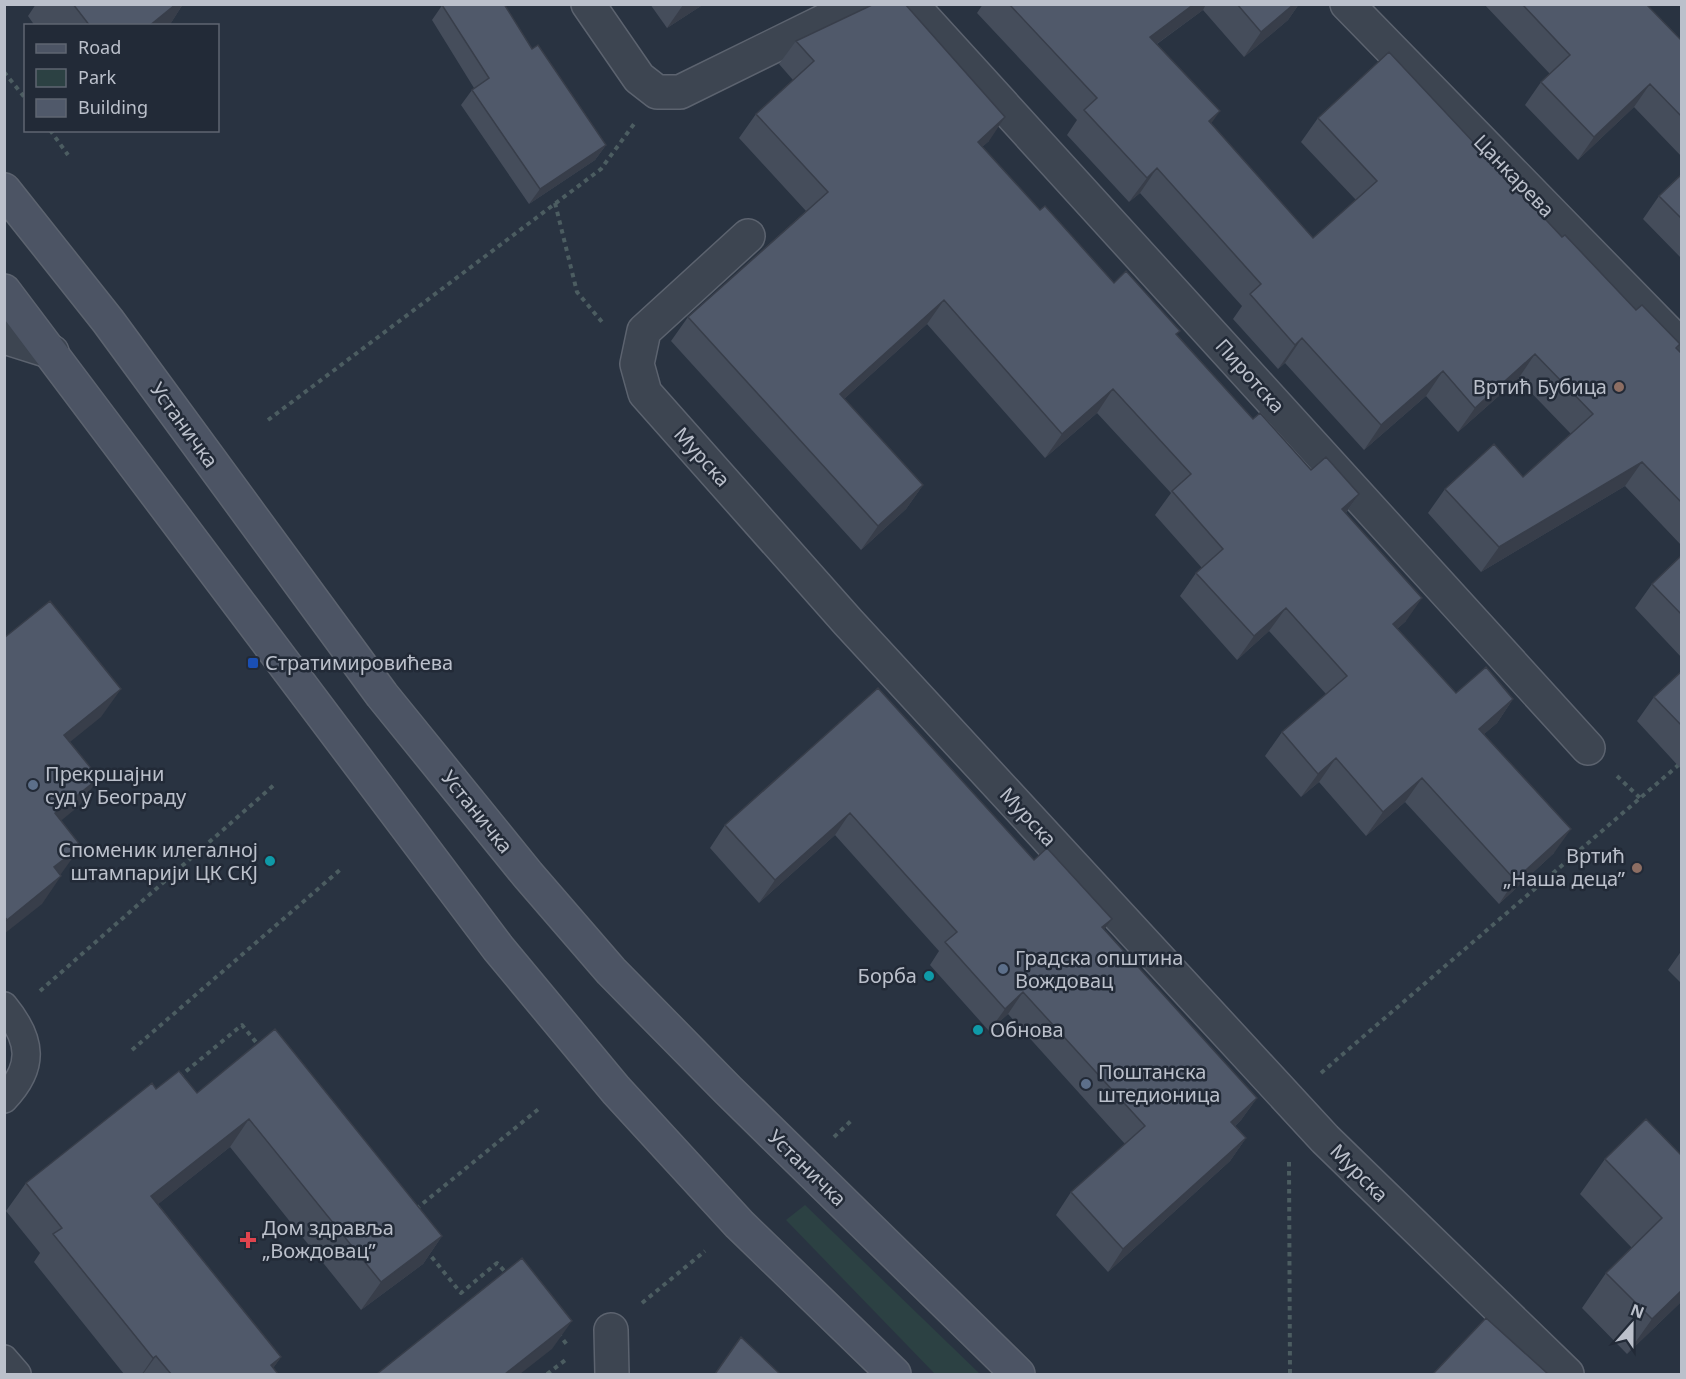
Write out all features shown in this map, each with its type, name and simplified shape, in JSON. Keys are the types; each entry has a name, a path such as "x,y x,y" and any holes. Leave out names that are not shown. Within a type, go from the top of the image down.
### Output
{"main road":[{"name":"Устаничка","path":"4,190 108,321 382,695 528,875 612,971 719,1082 1018,1374"},
{"path":"4,291 498,948 616,1090 739,1224 894,1374"}],"street":[{"path":"588,4 639,78 657,92 680,92 859,4"},
{"name":"Пиротска","path":"911,4 1588,748"},
{"name":"Цанкарева","path":"1347,4 1682,347"},
{"name":"Мурска","path":"748,236 644,331 637,364 645,393 848,622 1289,1100 1375,1190 1567,1374"},
{"path":"4,337 52,352"},
{"path":"611,1329 612,1374"}],"lane":[{"path":"4,1100 22,1078 28,1064 27,1052 8,1011"},
{"path":"4,1359 17,1374"}],"path":[{"path":"4,72 24,97"},
{"path":"268,420 601,169 657,92"},
{"path":"51,132 68,155"},
{"path":"555,203 577,292"},
{"path":"1290,1374 1289,1100 1682,762"},
{"path":"8,1011 274,785"},
{"path":"132,1050 341,869"},
{"path":"174,1081 242,1025 264,1052"},
{"path":"412,1213 540,1107"},
{"path":"424,1247 461,1293 497,1263 513,1281"},
{"path":"611,1329 681,1270"},
{"path":"548,1374 575,1353 552,1326"}],"green space":[{"path":"805,1205 980,1374 935,1374 786,1220"}],"building":[{"path":"73,4 176,4 151,24 88,24"},
{"path":"504,4 532,49 538,45 606,145 540,189 472,90 489,78 442,5"},
{"path":"874,4 905,4 1005,117 978,142 1040,210 1045,206 1114,283 1126,271 1180,331 1176,334 1253,419 1260,413 1311,470 1326,457 1359,494 1342,509 1422,598 1393,624 1456,693 1486,667 1513,699 1479,729 1571,829 1515,880 1422,778 1383,812 1336,758 1318,774 1282,732 1347,676 1286,608 1254,636 1196,573 1223,549 1172,491 1191,474 1113,389 1062,434 944,300 840,394 923,485 878,526 688,317 828,192 756,114 814,61 796,41"},
{"path":"1009,4 1194,4 1150,37 1220,111 1209,121 1313,238 1377,181 1318,118 1389,52 1562,237 1565,235 1636,310 1642,305 1680,344 1676,348 1682,354 1682,503 1642,462 1499,547 1445,489 1494,444 1523,477 1593,414 1535,354 1475,408 1443,371 1381,425 1302,338 1295,345 1250,294 1261,284 1157,168 1147,178 1084,110 1097,98"},
{"path":"1237,4 1294,4 1261,32"},
{"path":"1522,4 1646,4 1682,41 1682,117 1650,84 1594,137 1541,82 1570,55"},
{"path":"1682,174 1682,219 1659,196"},
{"path":"1682,555 1682,615 1652,584"},
{"name":"Прекршајни суд у Београду","path":"50,601 121,689 64,735 99,778 55,813 81,846 54,867 61,876 7,920 4,916 4,638"},
{"path":"1682,671 1682,726 1654,697"},
{"path":"878,688 1034,860 1047,848 1112,919 1102,927 1257,1098 1231,1122 1246,1138 1123,1249 1071,1192 1145,1126 1023,992 1005,1009 945,942 957,932 850,813 775,880 725,825"},
{"path":"275,1029 442,1236 381,1282 249,1119 151,1196 281,1357 271,1365 278,1374 171,1374 156,1356 153,1358 53,1234 62,1228 26,1183 152,1083 156,1089 179,1071 197,1093"},
{"path":"1646,1119 1682,1156 1682,1290 1652,1319 1606,1273 1662,1218 1605,1159"},
{"path":"522,1258 572,1321 505,1374 377,1374"},
{"path":"1486,1318 1548,1374 1433,1374"},
{"path":"741,1337 780,1374 715,1374"}],"place":[{"name":"Вртић Бубица","path":"1619,387"},
{"name":"Стратимировићева","path":"253,663"},
{"name":"Прекршајни суд у Београду","path":"33,785"},
{"name":"Споменик илегалној штампарији ЦК СКЈ","path":"270,861"},
{"name":"Вртић „Наша деца”","path":"1637,868"},
{"name":"Градска општина Вождовац","path":"1003,969"},
{"name":"Борба","path":"929,976"},
{"name":"Обнова","path":"978,1030"},
{"name":"Поштанска штедионица","path":"1086,1084"},
{"name":"Дом здравља „Вождовац”","path":"248,1240"}]}
